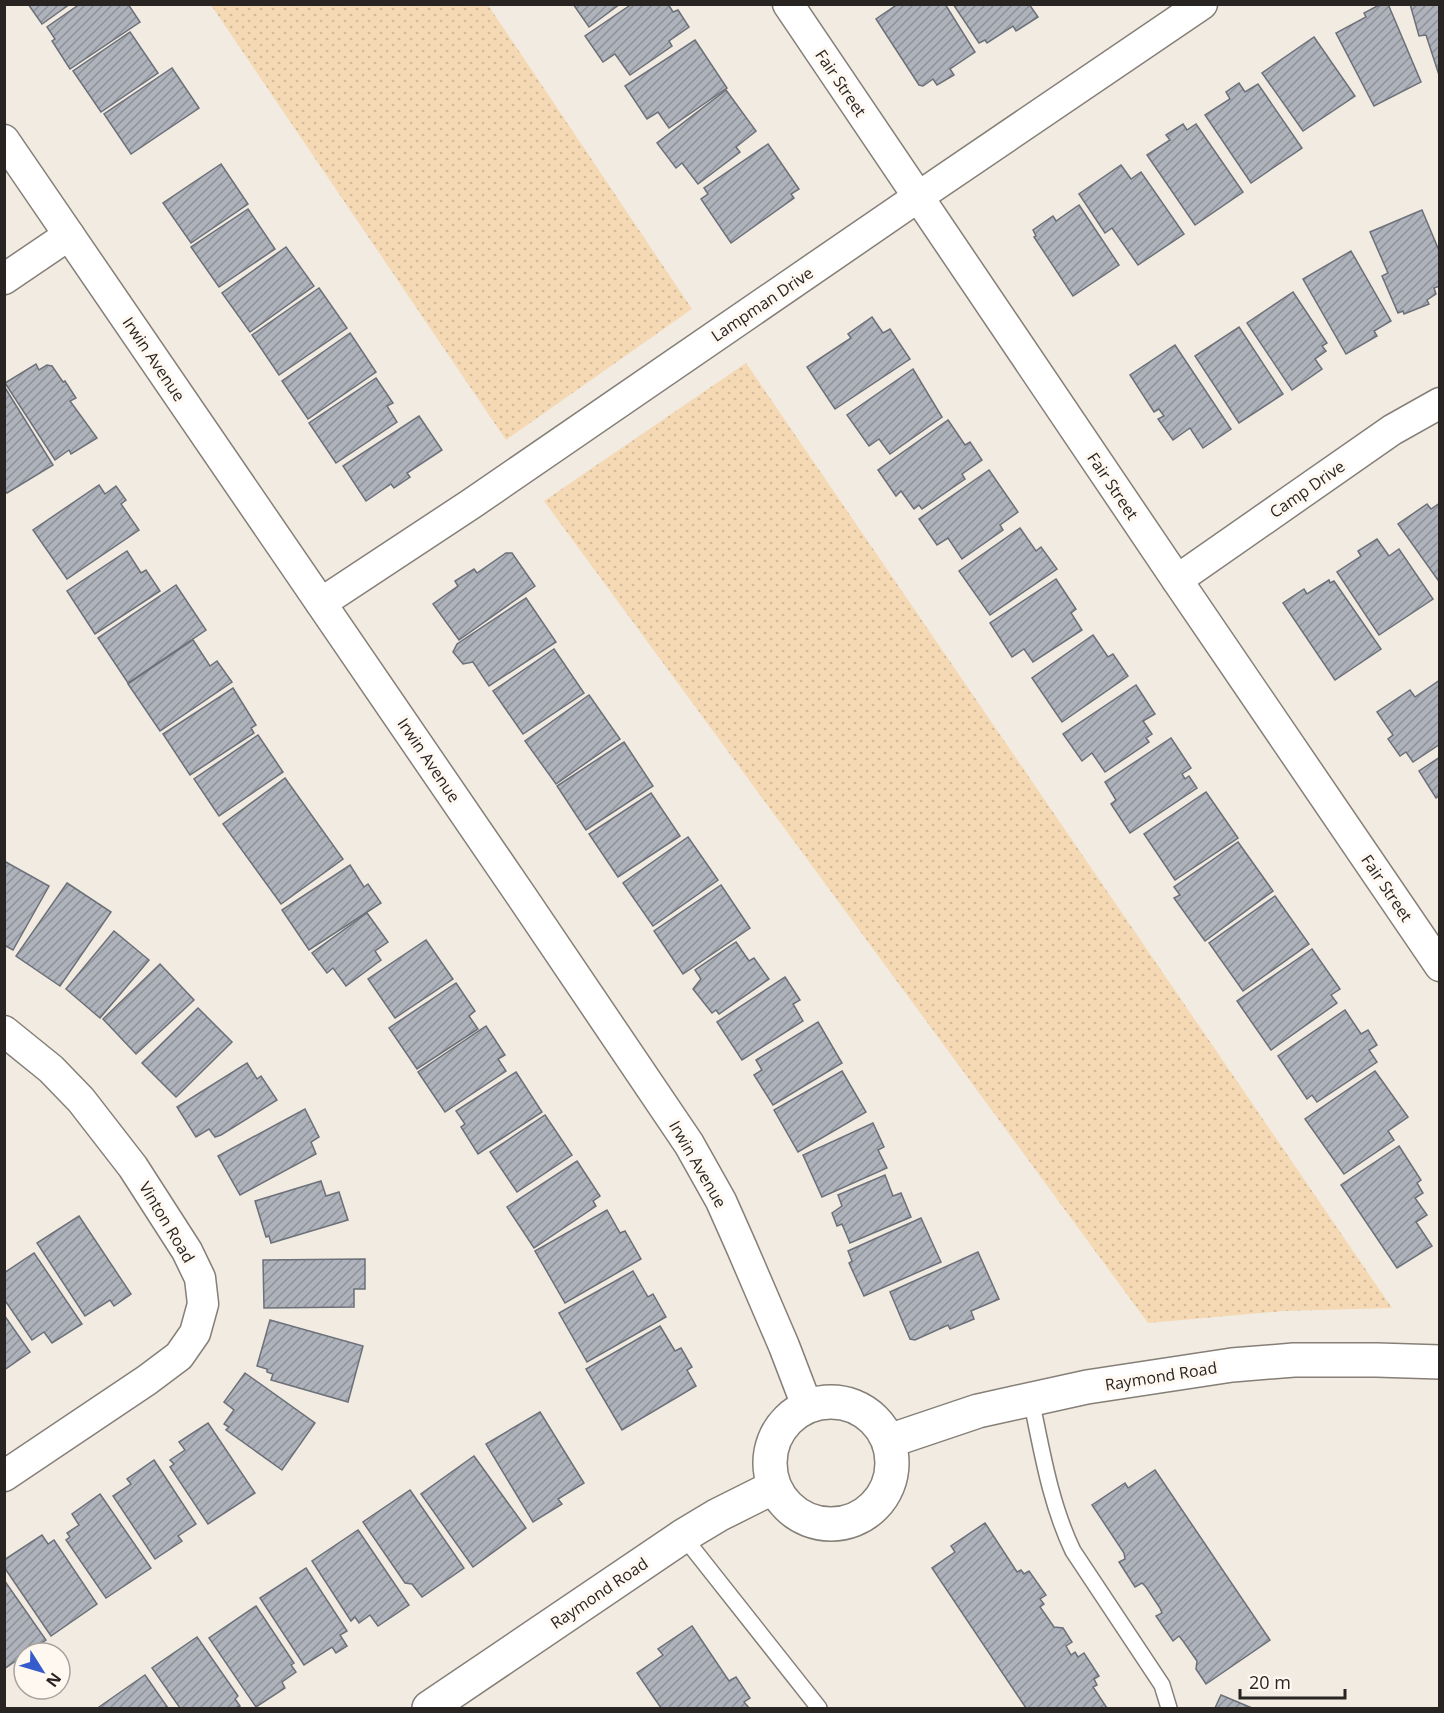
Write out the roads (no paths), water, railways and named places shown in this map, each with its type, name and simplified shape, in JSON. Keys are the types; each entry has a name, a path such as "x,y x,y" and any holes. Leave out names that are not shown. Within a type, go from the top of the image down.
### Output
{"street":[{"name":"Fair Street","path":"788,4 1176,580 1440,966"},
{"name":"Lampman Drive","path":"321,603 481,497 1202,4"},
{"name":"Irwin Avenue","path":"4,140 689,1144 721,1201 784,1346 807,1406"},
{"path":"4,279 69,234"},
{"name":"Camp Drive","path":"1176,580 1392,430 1440,403"},
{"name":"Vinton Road","path":"4,1031 51,1069 81,1100 133,1167 187,1251 200,1278 203,1304 195,1333 179,1356 4,1476"},
{"name":"Raymond Road","path":"889,1441 978,1411 1087,1387 1232,1365 1294,1360 1440,1362"},
{"path":"826,1401 846,1402 864,1410 879,1424 889,1441 893,1459 888,1486 884,1495 872,1509 857,1519 839,1524 820,1524 803,1518 788,1507 774,1487 770,1473 770,1452 777,1433 790,1417 807,1406 826,1401"},
{"name":"Raymond Road","path":"429,1708 683,1536 718,1515 774,1487"}],"lane":[{"path":"1031,1400 1044,1465 1064,1531 1073,1551 1162,1684 1169,1708"},
{"path":"683,1536 819,1708"}]}
